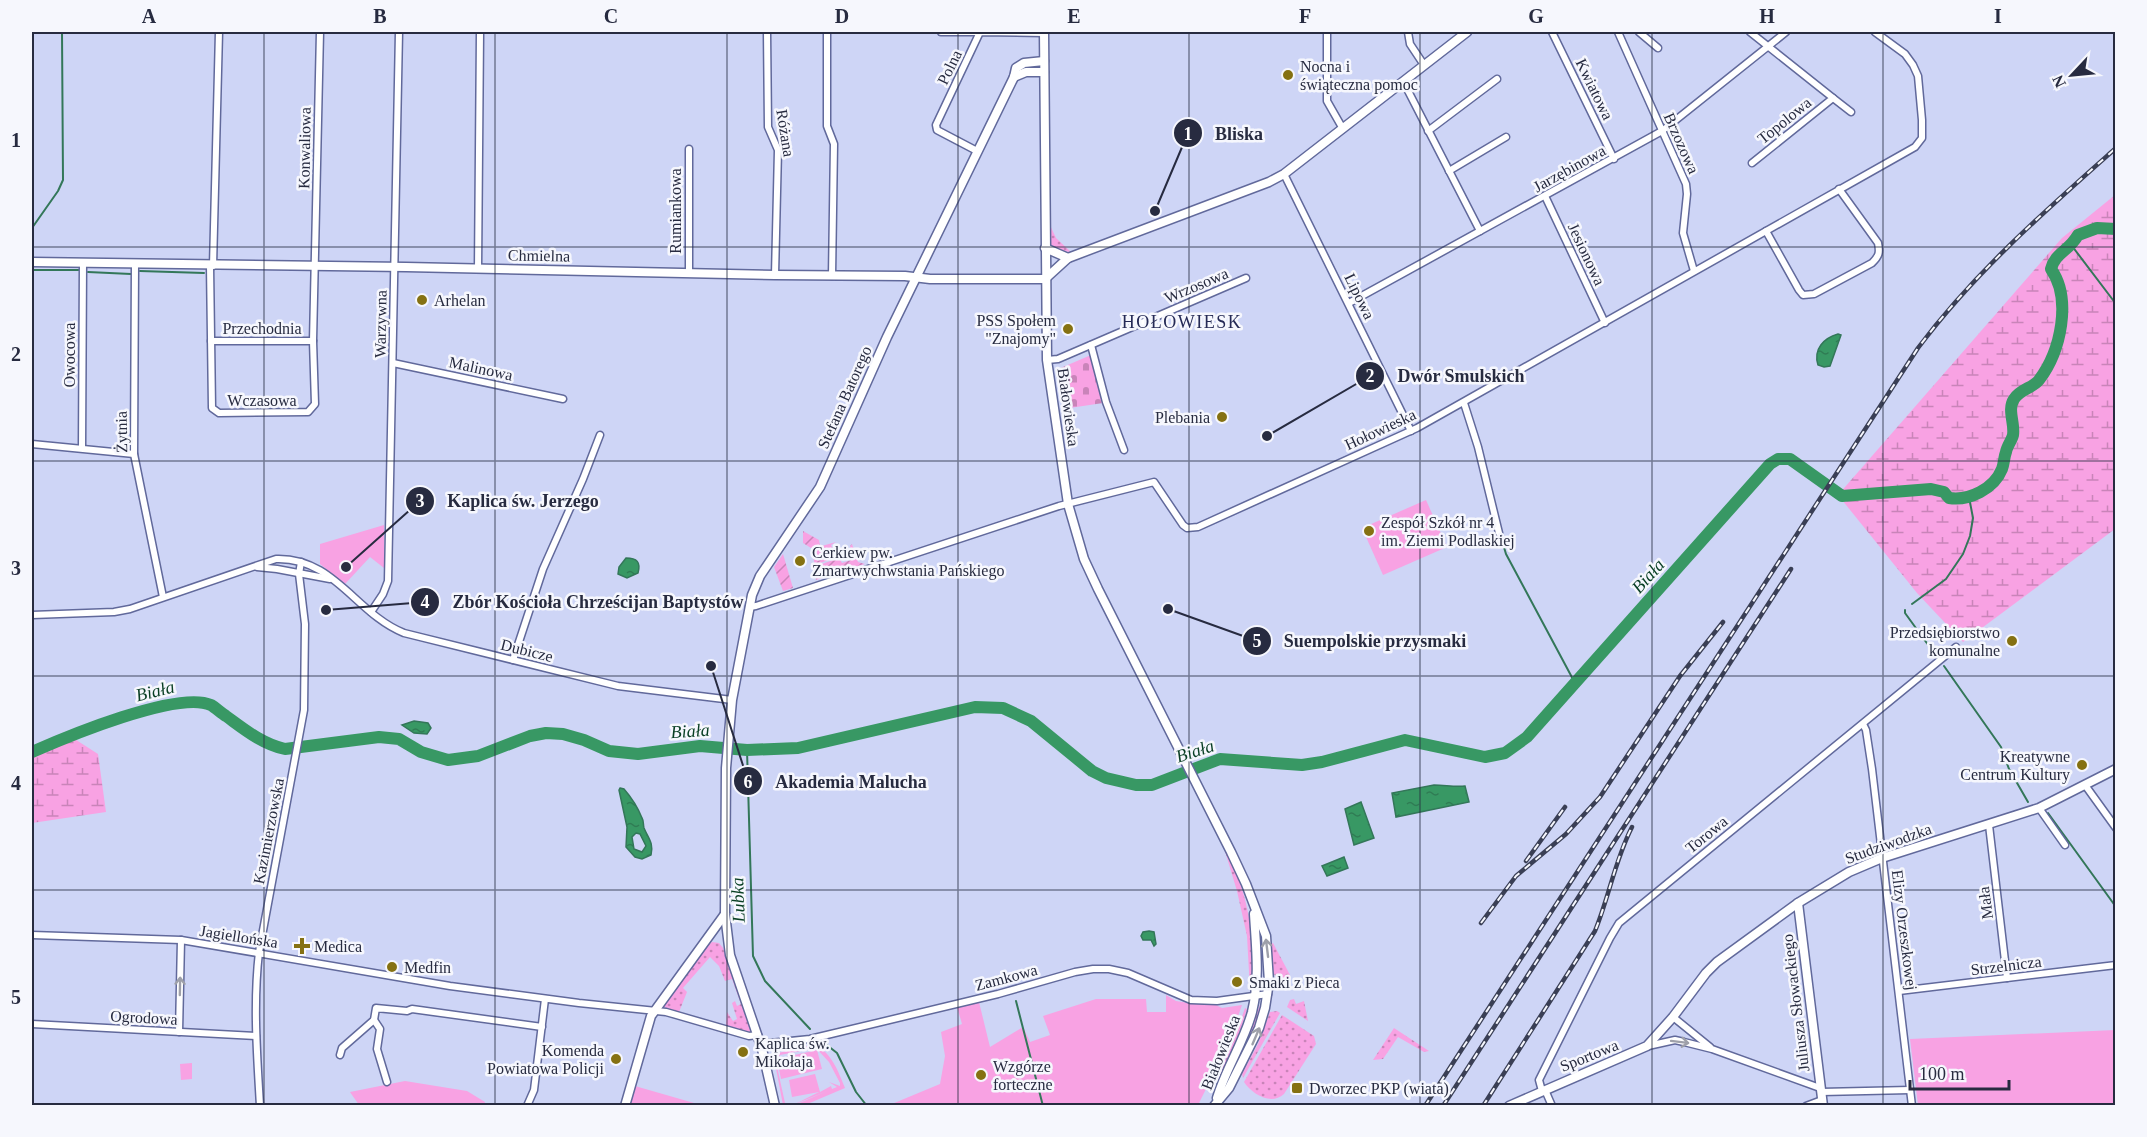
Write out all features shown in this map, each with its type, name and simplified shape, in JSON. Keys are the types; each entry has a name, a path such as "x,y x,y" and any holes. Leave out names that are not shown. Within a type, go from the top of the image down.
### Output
{"street":[{"name":"Wczasowa","path":"219,32 210,402 215,411 219,413 293,414 308,412 315,404 314,266"},
{"name":"Konwaliowa","path":"314,266 320,32"},
{"name":"Warzywna","path":"371,612 384,594 388,581 399,32"},
{"name":"Różana","path":"767,32 768,127 778,150 775,275"},
{"path":"827,32 827,126 834,144 832,276"},
{"path":"941,32 1044,32"},
{"name":"Polna","path":"977,151 937,130 936,125 980,32"},
{"name":"Białowieska","path":"1044,32 1047,360 1068,504 1084,559 1236,863 1266,936 1268,994 1259,1028 1229,1088 1215,1104"},
{"path":"1327,32 1327,101 1343,129"},
{"path":"1408,32 1410,44 1424,65"},
{"path":"1045,279 1068,258 1269,182 1284,174 1467,32"},
{"name":"Kwiatowa","path":"1552,32 1614,159"},
{"name":"Brzozowa","path":"1618,32 1686,184 1683,233 1694,271"},
{"path":"1639,32 1658,48"},
{"name":"Topolowa","path":"1750,32 1851,112"},
{"name":"Jarzębinowa","path":"1349,303 1662,131 1786,32"},
{"name":"Hołowieska","path":"1068,504 1154,482 1183,525 1192,529 1411,431 1464,403 1915,147 1922,138 1918,76 1905,54 1875,32"},
{"path":"478,269 480,33"},
{"name":"Stefana Batorego","path":"725,914 726,768 732,700 753,590 820,487 878,358 1014,77 1016,68 1029,62 1044,61"},
{"path":"1014,77 1026,72 1044,72"},
{"path":"1428,131 1497,79"},
{"path":"1403,81 1480,231"},
{"name":"Topolowa","path":"1752,163 1833,98"},
{"path":"1449,171 1506,137"},
{"name":"Rumiankowa","path":"688,149 689,273"},
{"name":"Lipowa","path":"1284,174 1411,431"},
{"path":"1766,231 1798,290 1803,295 1814,294 1872,262 1878,257 1880,251 1878,243 1839,189"},
{"name":"Jesionowa","path":"1545,196 1605,322"},
{"path":"1045,248 1068,258"},
{"name":"Chmielna","path":"32,262 1045,279"},
{"name":"Owocowa","path":"82,448 83,263"},
{"name":"Żytnia","path":"135,264 134,454 163,597"},
{"name":"Wrzosowa","path":"1047,360 1058,359 1246,278"},
{"name":"Przechodnia","path":"211,341 313,341"},
{"path":"1091,345 1106,402 1124,450"},
{"name":"Malinowa","path":"393,363 563,399"},
{"path":"1464,403 1478,447 1499,533"},
{"path":"513,660 543,569 600,435"},
{"path":"32,444 134,454"},
{"path":"749,607 759,606 1068,504"},
{"name":"Dubicze","path":"32,615 114,612 276,559 289,559 318,568 371,612 404,633 618,686 732,700"},
{"name":"Kazimierzowska","path":"260,1106 256,1036 256,982 259,952 304,710 305,624 299,574 301,562"},
{"name":"Dubicze","path":"254,567 333,579"},
{"name":"Torowa","path":"1544,1090 1539,1080 1619,923 1956,647"},
{"name":"Elizy Orzeszkowej","path":"1863,724 1866,730 1912,1106"},
{"name":"Studziwodzka","path":"1673,1017 1717,962 1798,903 1849,872 1882,858 2039,808 2115,768"},
{"path":"2085,785 2115,828"},
{"path":"2039,808 2065,845"},
{"name":"Mała","path":"1989,825 2007,978"},
{"name":"Juliusza Słowackiego","path":"1798,903 1822,1096"},
{"name":"Białowieska","path":"1215,1104 1221,1084 1245,1031 1256,995 1254,905"},
{"path":"625,1106 649,1022 654,1012 725,914"},
{"path":"725,914 734,969 760,1040 775,1106"},
{"name":"Jagiellońska","path":"32,935 182,940 416,980 654,1012"},
{"path":"709,937 728,943"},
{"path":"179,1032 182,940"},
{"name":"Strzelnicza","path":"1899,991 2115,965"},
{"name":"Zamkowa","path":"654,1012 666,1012 760,1040 810,1039 1094,969 1109,969 1128,974 1191,1000 1217,1000 1268,994"},
{"path":"527,1106 534,1090 545,999"},
{"path":"340,1055 342,1048 374,1020 376,1008 407,1011 412,1009 542,1027"},
{"name":"Sportowa","path":"1647,1046 1673,1017 1712,1049"},
{"path":"374,1020 381,1029 377,1049 387,1082"},
{"name":"Ogrodowa","path":"32,1024 256,1036"},
{"name":"Sportowa","path":"1509,1106 1647,1046 1675,1040 1712,1049 1822,1096 1910,1090"},
{"path":"1544,1090 1552,1106"},
{"path":"1806,1106 1822,1096"}],"green space":[{"path":"2115,195 2115,529 1963,642 1917,593 1838,495 2062,238"},
{"path":"1049,223 1056,238 1071,252 1061,251 1051,246"},
{"path":"1091,355 1103,403 1063,409 1056,370"},
{"path":"1426,500 1447,547 1383,575 1362,528"},
{"path":"384,525 384,568 370,557 345,584 320,564 320,544"},
{"path":"803,531 819,540 820,545 811,548 803,543"},
{"path":"836,542 831,545 833,549 839,548 837,552 839,556 815,565 811,549"},
{"path":"852,544 858,562 865,564 816,580 815,576 818,575 816,566 839,558 842,563 854,559 850,546"},
{"path":"783,554 793,588 783,591 774,567"},
{"path":"70,736 98,754 106,812 32,823 32,752"},
{"path":"1224,848 1242,889 1252,934 1253,979 1250,990 1247,936"},
{"path":"712,942 719,943 723,948 752,1031 750,1032 726,1026 727,1012 733,1021 737,1019 732,1003 735,1001 737,1006 741,1004 732,979 725,981 719,966 710,957 683,988 687,992 679,1012 664,1007"},
{"path":"1273,943 1290,975 1288,984 1279,982 1272,971 1271,944"},
{"path":"1166,995 1176,1001 1214,1004 1222,1008 1242,1005 1227,1047 1198,1105 887,1106 940,1084 945,1056 941,1032 962,1024 957,1007 979,1002 990,1047 1023,1027 1030,1042 1050,1035 1043,1016 1096,999 1146,999 1147,1012 1166,1012"},
{"path":"1294,999 1296,1004 1304,1001 1308,1021 1287,1007 1290,1000"},
{"path":"1260,1005 1262,1005 1251,1038 1236,1068 1236,1062"},
{"path":"1245,1008 1247,1009 1235,1046 1219,1079 1217,1078"},
{"path":"1270,1012 1280,1013 1243,1078 1242,1074 1258,1044"},
{"path":"1282,1015 1314,1036 1316,1044 1284,1094 1268,1099 1252,1091 1244,1082"},
{"path":"1394,1028 1429,1051 1424,1052 1398,1037 1383,1059 1373,1060"},
{"path":"2115,1030 2115,1105 1918,1105 1910,1039"},
{"path":"812,1045 829,1056 845,1088 805,1105 795,1105 827,1091 793,1105 819,1092 792,1097 789,1080 815,1074 820,1092 831,1086 832,1089 837,1087 829,1082 840,1086 840,1083 829,1062 816,1048 780,1055 776,1062 785,1103 788,1105 783,1105 774,1058 778,1053"},
{"path":"817,1050 822,1069 781,1079 777,1059"},
{"path":"192,1063 192,1079 181,1080 180,1064"},
{"path":"405,1081 467,1091 485,1102 484,1106 359,1105 350,1092"},
{"path":"635,1086 701,1105 629,1106"}],"water":[{"path":"1841,335 1830,366 1818,365 1818,349 1828,338"},
{"path":"626,558 635,560 639,566 638,573 627,578 618,574 619,567"},
{"path":"414,721 428,723 431,728 427,734 414,733 402,725"},
{"path":"1434,785 1465,786 1469,802 1396,817 1392,793"},
{"path":"624,789 643,819 652,851 651,855 642,859 635,857 626,847 627,827 619,790","holes":["636,833 640,834 646,846 642,852 634,849 632,837"]},
{"path":"1361,802 1374,838 1354,845 1345,809"},
{"path":"1344,857 1348,868 1327,876 1322,866"},
{"path":"1143,932 1154,932 1156,944 1154,946 1151,940 1143,940 1141,936"}],"waterway":[{"path":"32,228 63,180 62,32"},
{"name":"Biała","path":"32,752 122,717 149,709 195,702 211,705 254,736 285,749 379,737 399,739 421,752 448,760 478,756 530,736 546,733 563,734 609,751 638,754 700,746 747,750 798,748 975,707 1003,708 1031,721 1092,771 1106,778 1136,785 1152,785 1220,759 1302,765 1322,762 1405,740 1485,757 1505,753 1527,737 1770,464 1778,459 1790,459 1842,496 1931,489 1944,492 1949,498 1965,498 1987,488 2002,469 2012,437 2012,403 2020,393 2039,380 2047,368 2058,340 2062,310 2061,295 2051,269 2053,264 2078,235 2097,228 2116,229"},
{"path":"2072,246 2116,304"},
{"path":"32,270 79,270"},
{"path":"140,271 204,273"},
{"path":"88,272 131,274"},
{"path":"1912,604 1946,579 1963,554 1970,536 1973,518 1969,497"},
{"path":"1503,544 1506,554 1575,683"},
{"path":"1905,610 1934,653"},
{"path":"1944,666 2001,747 2009,769 2028,802"},
{"name":"Lubka","path":"747,750 753,956 765,981 810,1029"},
{"path":"2048,813 2116,907"},
{"path":"1016,1001 1043,1106"},
{"name":"Lubka","path":"823,1042 837,1053 856,1092 867,1106"}],"railway":[{"path":"1425,1106 1918,348 1987,268 2037,219 2116,148"},
{"path":"1443,1106 1791,569"},
{"path":"1481,923 1516,876 1566,834 1600,797 1680,676 1723,622"},
{"path":"1526,861 1565,807"},
{"path":"1483,1106 1595,931 1621,852 1632,827"}],"place":[{"name":"Nocna i świąteczna pomoc","path":"1288,75"},
{"name":"Bliska","path":"1155,211"},
{"name":"Arhelan","path":"422,300"},
{"name":"PSS Społem \"Znajomy\"","path":"1068,329"},
{"name":"Plebania","path":"1222,417"},
{"name":"Dwór Smulskich","path":"1267,436"},
{"name":"Zespół Szkół nr 4 im. Ziemi Podlaskiej","path":"1369,531"},
{"name":"Cerkiew pw. Zmartwychwstania Pańskiego","path":"800,561"},
{"name":"Kaplica św. Jerzego","path":"346,567"},
{"name":"Suempolskie przysmaki","path":"1168,609"},
{"name":"Zbór Kościoła Chrześcijan Baptystów","path":"326,610"},
{"name":"Przedsiębiorstwo komunalne","path":"2012,641"},
{"name":"Akademia Malucha","path":"711,666"},
{"name":"Kreatywne Centrum Kultury","path":"2082,765"},
{"name":"Medica","path":"302,946"},
{"name":"Medfin","path":"392,967"},
{"name":"Smaki z Pieca","path":"1237,982"},
{"name":"Kaplica św. Mikołaja","path":"743,1052"},
{"name":"Komenda Powiatowa Policji","path":"616,1059"},
{"name":"Wzgórze forteczne","path":"981,1075"},
{"name":"Dworzec PKP (wiata)","path":"1297,1088"}],"district":[{"name":"HOŁOWIESK","path":"1182,322"}]}
